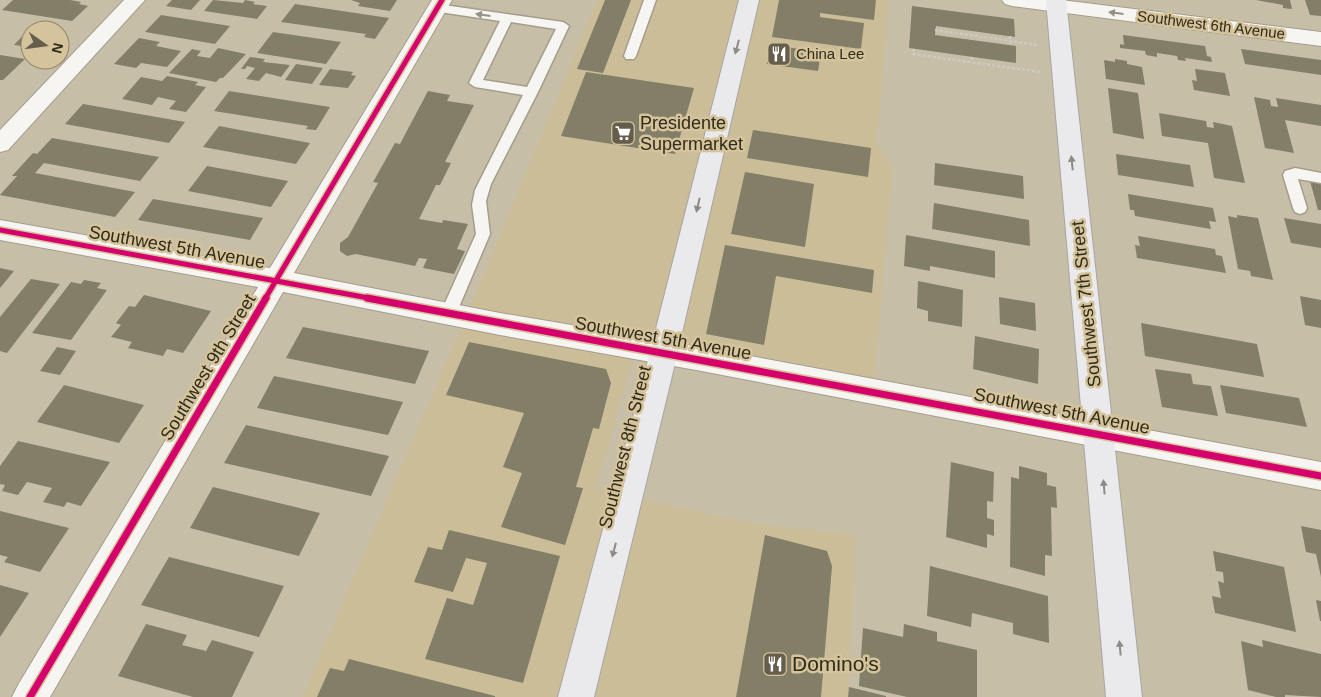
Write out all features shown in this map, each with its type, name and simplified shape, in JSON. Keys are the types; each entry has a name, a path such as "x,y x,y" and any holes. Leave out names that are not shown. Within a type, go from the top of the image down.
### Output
{"main road":[{"name":"Southwest 8th Street","path":"576,697 664,352 749,0"},
{"name":"Southwest 7th Street","path":"1056,3 1124,697"}],"street":[{"path":"0,144 135,0"},
{"name":"Southwest 6th Avenue","path":"1012,0 1056,3 1321,39"},
{"name":"Southwest 9th Street","path":"30,697 439,4"},
{"name":"Southwest 5th Avenue","path":"0,230 276,280 448,314 664,352 1321,476"}],"lane":[{"path":"630,56 650,0"},
{"path":"439,4 507,18 563,26 480,196 479,205 483,234 448,314"},
{"path":"507,18 475,83 532,92"},
{"path":"1300,208 1290,175 1295,173 1321,178"}],"path":[{"path":"935,30 1041,45"},
{"path":"987,33 987,38"},
{"path":"957,34 958,38"},
{"path":"1010,36 1010,45"},
{"path":"914,49 913,54 1043,72"},
{"path":"934,52 934,57"},
{"path":"940,53 940,58"},
{"path":"972,57 972,62"},
{"path":"978,58 978,63"},
{"path":"1009,68 1010,62"}],"shaded area":[{"path":"597,0 889,0 876,144 893,167 874,378 640,335 596,489 756,524 856,535 848,697 302,697 476,293"}],"building":[{"path":"13,0 70,0 81,2 79,4 88,6 72,21 2,10"},
{"path":"172,0 200,0 191,10 166,6"},
{"path":"213,0 243,3 245,0 255,2 253,4 267,6 257,19 204,11"},
{"path":"351,0 397,0 390,11 358,6 360,3"},
{"path":"605,0 631,0 603,73 577,69"},
{"path":"779,0 876,0 874,20 820,13 820,17 864,23 861,49 772,37"},
{"path":"1256,0 1290,0 1292,9 1283,8 1283,5"},
{"path":"1305,0 1321,0 1321,16 1310,15"},
{"path":"295,4 389,18 375,39 364,37 366,34 281,22"},
{"path":"912,6 1014,19 1015,37 936,26 935,35 1016,46 1016,63 909,48"},
{"path":"161,15 230,26 215,44 145,32"},
{"path":"273,32 341,42 326,64 257,53"},
{"path":"1123,35 1205,46 1207,56 1211,57 1212,62 1185,58 1186,61 1178,60 1177,56 1157,53 1157,57 1146,55 1145,51 1120,48 1120,44 1124,45"},
{"path":"139,38 160,42 156,46 181,51 167,67 141,63 136,68 114,64"},
{"path":"20,39 20,46 14,45"},
{"path":"772,45 821,52 818,71 767,64"},
{"path":"218,48 246,54 223,78 216,82 169,73 192,49 201,51 197,56 210,58"},
{"path":"1241,49 1321,60 1321,75 1245,64"},
{"path":"0,55 20,58 20,64 3,80 0,80"},
{"path":"250,57 265,59 263,62 290,65 281,77 266,73 259,81 246,79 255,68 247,66 245,69 241,69"},
{"path":"1115,59 1142,67 1145,85 1106,79 1104,60 1115,62"},
{"path":"296,64 323,68 312,84 285,80"},
{"path":"330,69 353,72 351,75 356,76 348,88 319,85"},
{"path":"1195,69 1225,73 1230,96 1194,90 1192,80 1197,81"},
{"path":"586,72 694,88 675,154 561,136"},
{"path":"167,76 198,82 195,85 206,87 186,112 169,109 176,101 158,97 152,105 122,99 141,77 162,81"},
{"path":"1108,88 1138,93 1144,139 1113,133"},
{"path":"229,91 330,107 316,130 306,129 308,126 214,111"},
{"path":"428,91 450,95 447,101 474,105 445,162 451,163 440,185 436,185 419,219 442,223 443,220 468,224 457,249 465,251 454,274 423,268 427,259 419,258 415,266 356,254 347,256 340,251 340,243 348,237 378,183 373,182 395,143 400,144"},
{"path":"1254,97 1270,100 1271,106 1278,107 1276,98 1321,105 1321,126 1285,120 1294,153 1265,148"},
{"path":"83,104 185,122 169,143 65,124"},
{"path":"1159,113 1206,121 1207,127 1214,128 1213,122 1232,126 1245,183 1214,178 1208,143 1162,136"},
{"path":"219,126 310,143 296,164 203,147"},
{"path":"753,130 871,148 868,177 747,158"},
{"path":"52,138 159,157 140,181 44,163 35,173 135,192 115,217 0,195 17,176 12,176 33,153 37,154"},
{"path":"1116,154 1190,165 1194,187 1118,175"},
{"path":"935,163 1023,176 1024,199 934,185"},
{"path":"207,166 288,181 271,207 188,191"},
{"path":"745,172 814,184 805,247 731,234"},
{"path":"1310,181 1321,182 1321,210 1318,210"},
{"path":"1128,194 1213,208 1216,222 1209,221 1211,229 1135,216 1134,210 1130,210"},
{"path":"153,199 263,218 250,240 138,220"},
{"path":"934,203 1029,220 1030,246 932,229"},
{"path":"1237,215 1258,218 1273,280 1251,276 1250,271 1238,269 1228,216 1237,218"},
{"path":"1284,218 1321,224 1321,248 1291,243"},
{"path":"906,235 995,251 995,278 930,266 930,271 904,266"},
{"path":"1138,236 1215,249 1216,255 1222,256 1226,273 1137,258 1135,245 1140,246"},
{"path":"725,245 874,270 872,293 776,276 764,345 706,334"},
{"path":"0,268 14,271 0,288"},
{"path":"31,279 60,284 7,353 0,351 0,317"},
{"path":"84,280 101,283 97,288 107,290 71,340 32,333 71,282 81,284"},
{"path":"918,281 963,290 962,327 928,321 928,311 917,308"},
{"path":"144,295 211,311 183,353 167,349 163,356 128,348 132,342 111,337 121,325 116,323 129,306 135,307"},
{"path":"1300,296 1321,300 1321,328 1305,325"},
{"path":"999,297 1035,303 1036,331 1000,324"},
{"path":"1141,323 1257,344 1264,377 1145,356"},
{"path":"303,327 429,351 415,384 286,358"},
{"path":"975,336 1039,349 1038,384 973,369"},
{"path":"469,342 606,369 611,383 599,429 593,428 576,487 583,488 565,545 501,527 522,473 503,467 524,413 446,395"},
{"path":"57,347 76,351 60,375 40,371"},
{"path":"1155,369 1191,374 1193,384 1211,386 1218,416 1162,407"},
{"path":"274,376 403,402 388,435 257,408"},
{"path":"64,385 144,405 119,443 37,422"},
{"path":"1220,385 1299,398 1307,427 1226,413"},
{"path":"246,425 389,456 371,496 224,463"},
{"path":"18,441 110,462 81,506 67,502 64,507 43,502 52,488 27,482 18,495 2,491 5,485 0,484 0,466"},
{"path":"951,462 994,472 993,502 987,501 987,518 994,520 994,536 987,534 987,548 946,537"},
{"path":"1019,466 1047,473 1047,485 1056,487 1057,508 1051,507 1052,556 1045,555 1045,576 1010,567 1011,477 1019,479"},
{"path":"213,487 320,513 299,556 190,528"},
{"path":"0,511 69,528 40,572 4,562 8,557 0,555"},
{"path":"1301,526 1321,530 1321,577 1316,554 1306,552"},
{"path":"449,530 560,556 523,683 425,659 447,598 473,605 487,563 466,558 453,592 414,582 428,547 442,550"},
{"path":"765,535 827,551 832,566 821,697 736,697"},
{"path":"1213,551 1284,567 1296,632 1215,613 1212,596 1221,598 1218,581 1224,583 1223,572 1216,571"},
{"path":"169,557 284,586 259,637 141,605"},
{"path":"930,566 1048,596 1049,643 1013,634 1013,623 972,613 971,627 927,616"},
{"path":"0,585 29,593 0,637"},
{"path":"1316,600 1321,601 1321,621 1320,621"},
{"path":"146,624 187,635 182,645 206,651 212,640 254,652 232,697 193,697 118,676"},
{"path":"904,624 937,632 937,641 977,650 977,697 907,697 859,686 863,628 903,637"},
{"path":"1262,640 1321,654 1321,697 1285,695 1285,697 1276,697 1248,690 1241,641 1263,647"},
{"path":"349,659 495,697 317,697 330,668 344,671"},
{"path":"849,687 886,696 886,697 848,697"}],"cycle path":[{"path":"30,697 442,0"},
{"path":"0,230 276,280 500,324 696,358 1321,476"}],"place":[{"name":"China Lee","path":"779,54"},
{"name":"Presidente Supermarket","path":"623,133"},
{"name":"Domino's","path":"775,664"}]}
